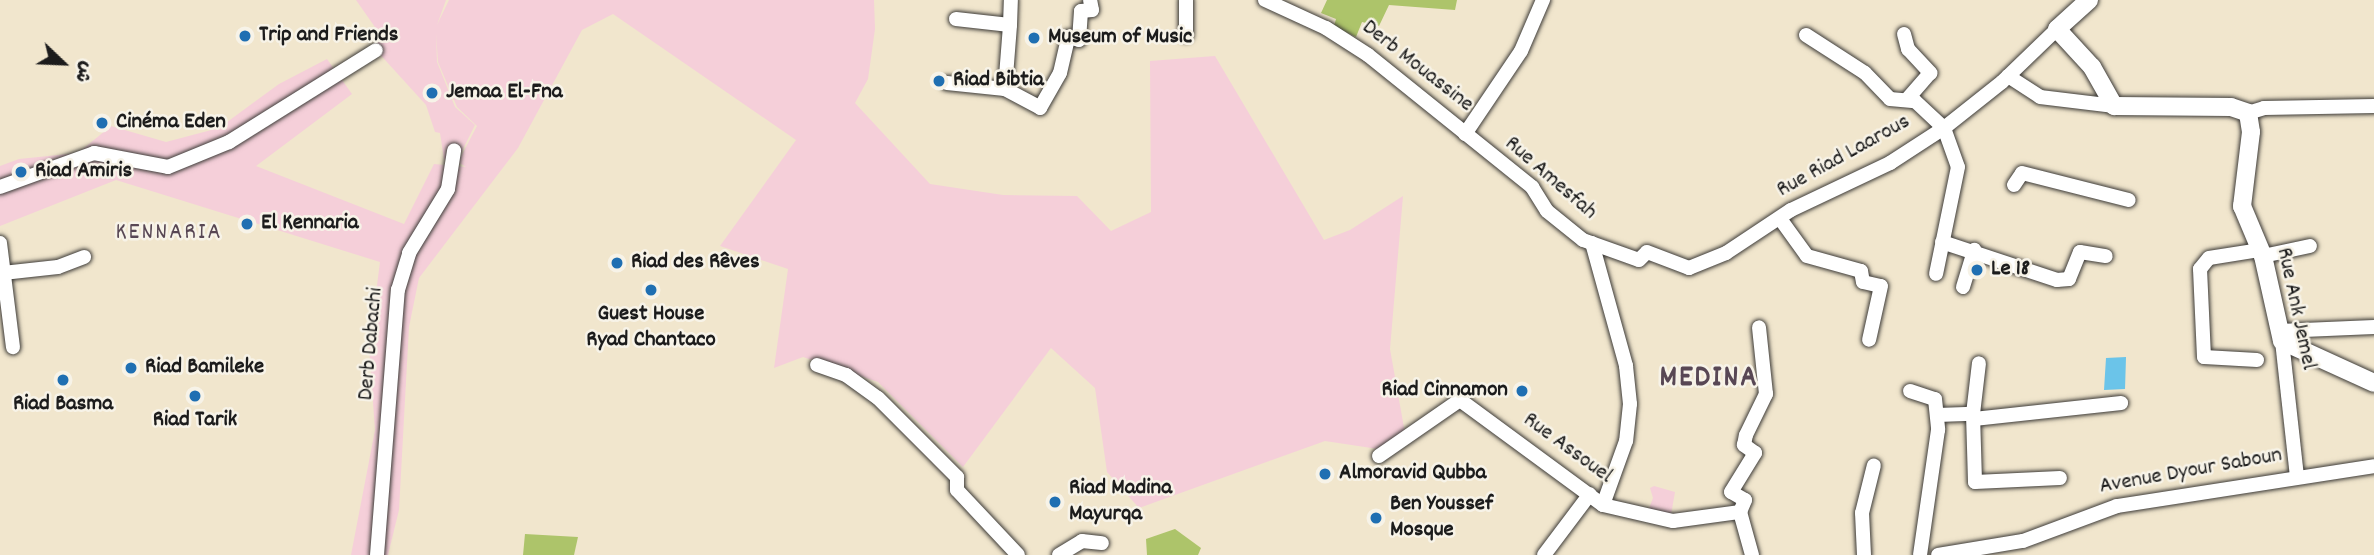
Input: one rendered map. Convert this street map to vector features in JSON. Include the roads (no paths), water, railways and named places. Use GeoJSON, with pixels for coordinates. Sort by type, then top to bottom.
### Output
{"type":"FeatureCollection","features":[{"type":"Feature","properties":{"kind":"street"},"geometry":{"type":"LineString","coordinates":[[1005,89],[1011,0]]}},
{"type":"Feature","properties":{"kind":"street"},"geometry":{"type":"LineString","coordinates":[[947,83],[1005,89],[1040,108],[1060,73],[1068,37],[1079,40],[1081,11],[1092,10],[1090,0]]}},
{"type":"Feature","properties":{"kind":"street"},"geometry":{"type":"LineString","coordinates":[[1186,0],[1186,35]]}},
{"type":"Feature","properties":{"kind":"street","name":"Derb Mouassine"},"geometry":{"type":"LineString","coordinates":[[1267,0],[1326,28],[1368,55],[1465,134]]}},
{"type":"Feature","properties":{"kind":"street"},"geometry":{"type":"LineString","coordinates":[[1465,134],[1521,51],[1543,0]]}},
{"type":"Feature","properties":{"kind":"street","name":"Rue Riad Laarous"},"geometry":{"type":"LineString","coordinates":[[1592,243],[1639,260],[1647,252],[1689,268],[1726,253],[1781,220],[1791,211],[1890,163],[1944,128],[2008,76],[2089,0]]}},
{"type":"Feature","properties":{"kind":"street"},"geometry":{"type":"LineString","coordinates":[[956,19],[1010,25]]}},
{"type":"Feature","properties":{"kind":"street"},"geometry":{"type":"LineString","coordinates":[[2057,29],[2092,67],[2114,106]]}},
{"type":"Feature","properties":{"kind":"street"},"geometry":{"type":"LineString","coordinates":[[1904,34],[1908,49],[1930,73],[1908,99]]}},
{"type":"Feature","properties":{"kind":"street"},"geometry":{"type":"LineString","coordinates":[[1806,35],[1865,73],[1890,99],[1908,99],[1944,128],[1958,167],[1936,274]]}},
{"type":"Feature","properties":{"kind":"street"},"geometry":{"type":"LineString","coordinates":[[0,187],[94,153],[168,167],[229,142],[376,50]]}},
{"type":"Feature","properties":{"kind":"street"},"geometry":{"type":"LineString","coordinates":[[2008,76],[2040,97],[2114,106],[2231,107],[2248,113],[2264,108],[2374,106]]}},
{"type":"Feature","properties":{"kind":"street","name":"Rue Ank Jemel"},"geometry":{"type":"LineString","coordinates":[[2248,113],[2251,132],[2242,206],[2262,253],[2281,336],[2297,477]]}},
{"type":"Feature","properties":{"kind":"street","name":"Rue Amesfah"},"geometry":{"type":"LineString","coordinates":[[1465,134],[1532,187],[1552,216],[1592,243],[1626,366],[1630,404],[1626,441],[1603,505]]}},
{"type":"Feature","properties":{"kind":"street","name":"Derb Dabachi"},"geometry":{"type":"LineString","coordinates":[[377,555],[395,310],[409,253],[447,189],[454,150]]}},
{"type":"Feature","properties":{"kind":"street"},"geometry":{"type":"LineString","coordinates":[[2014,185],[2022,173],[2129,200]]}},
{"type":"Feature","properties":{"kind":"street"},"geometry":{"type":"LineString","coordinates":[[1781,220],[1807,256],[1861,271],[1863,282],[1881,286],[1869,340]]}},
{"type":"Feature","properties":{"kind":"street"},"geometry":{"type":"LineString","coordinates":[[1942,242],[2062,280],[2070,279],[2080,252],[2106,256]]}},
{"type":"Feature","properties":{"kind":"street"},"geometry":{"type":"LineString","coordinates":[[0,243],[2,279],[13,347]]}},
{"type":"Feature","properties":{"kind":"street"},"geometry":{"type":"LineString","coordinates":[[2257,360],[2204,357],[2200,269],[2209,258],[2310,246]]}},
{"type":"Feature","properties":{"kind":"street"},"geometry":{"type":"LineString","coordinates":[[1963,287],[1974,250]]}},
{"type":"Feature","properties":{"kind":"street"},"geometry":{"type":"LineString","coordinates":[[2,279],[56,268],[84,257]]}},
{"type":"Feature","properties":{"kind":"street"},"geometry":{"type":"LineString","coordinates":[[1752,555],[1740,512],[1745,500],[1731,492],[1755,453],[1744,445],[1766,394],[1759,327]]}},
{"type":"Feature","properties":{"kind":"street"},"geometry":{"type":"LineString","coordinates":[[2281,336],[2374,327]]}},
{"type":"Feature","properties":{"kind":"street"},"geometry":{"type":"LineString","coordinates":[[2281,336],[2374,383]]}},
{"type":"Feature","properties":{"kind":"street"},"geometry":{"type":"LineString","coordinates":[[1979,363],[1974,416],[1975,482],[2060,478]]}},
{"type":"Feature","properties":{"kind":"street"},"geometry":{"type":"LineString","coordinates":[[817,365],[846,375],[878,398],[957,477],[957,490],[1018,555]]}},
{"type":"Feature","properties":{"kind":"street"},"geometry":{"type":"LineString","coordinates":[[1910,391],[1935,399],[1937,415],[1920,555]]}},
{"type":"Feature","properties":{"kind":"street","name":"Rue Assouel"},"geometry":{"type":"LineString","coordinates":[[1379,456],[1456,400],[1603,505],[1673,521],[1740,512]]}},
{"type":"Feature","properties":{"kind":"street"},"geometry":{"type":"LineString","coordinates":[[1937,415],[1974,416],[2121,403]]}},
{"type":"Feature","properties":{"kind":"street"},"geometry":{"type":"LineString","coordinates":[[1864,555],[1862,513],[1874,465]]}},
{"type":"Feature","properties":{"kind":"street","name":"Avenue Dyour Saboun"},"geometry":{"type":"LineString","coordinates":[[1938,555],[2023,541],[2117,506],[2374,466]]}},
{"type":"Feature","properties":{"kind":"street"},"geometry":{"type":"LineString","coordinates":[[1544,555],[1590,494]]}},
{"type":"Feature","properties":{"kind":"street"},"geometry":{"type":"LineString","coordinates":[[1059,555],[1082,541],[1102,543]]}},
{"type":"Feature","properties":{"kind":"water"},"geometry":{"type":"Polygon","coordinates":[[[2126,357],[2125,389],[2104,390],[2106,358],[2126,357]]]}},
{"type":"Feature","properties":{"kind":"place","name":"Trip and Friends"},"geometry":{"type":"Point","coordinates":[245,36]}},
{"type":"Feature","properties":{"kind":"place","name":"Museum of Music"},"geometry":{"type":"Point","coordinates":[1034,38]}},
{"type":"Feature","properties":{"kind":"place","name":"Riad Bibtia"},"geometry":{"type":"Point","coordinates":[939,81]}},
{"type":"Feature","properties":{"kind":"place","name":"Jemaa El-Fna"},"geometry":{"type":"Point","coordinates":[432,93]}},
{"type":"Feature","properties":{"kind":"place","name":"Cinéma Eden"},"geometry":{"type":"Point","coordinates":[102,123]}},
{"type":"Feature","properties":{"kind":"place","name":"Riad Amiris"},"geometry":{"type":"Point","coordinates":[21,172]}},
{"type":"Feature","properties":{"kind":"place","name":"El Kennaria"},"geometry":{"type":"Point","coordinates":[247,224]}},
{"type":"Feature","properties":{"kind":"place","name":"Riad des Rêves"},"geometry":{"type":"Point","coordinates":[617,263]}},
{"type":"Feature","properties":{"kind":"place","name":"Le 18"},"geometry":{"type":"Point","coordinates":[1977,270]}},
{"type":"Feature","properties":{"kind":"place","name":"Guest House Ryad Chantaco"},"geometry":{"type":"Point","coordinates":[651,290]}},
{"type":"Feature","properties":{"kind":"place","name":"Riad Bamileke"},"geometry":{"type":"Point","coordinates":[131,368]}},
{"type":"Feature","properties":{"kind":"place","name":"Riad Basma"},"geometry":{"type":"Point","coordinates":[63,380]}},
{"type":"Feature","properties":{"kind":"place","name":"Riad Cinnamon"},"geometry":{"type":"Point","coordinates":[1522,391]}},
{"type":"Feature","properties":{"kind":"place","name":"Riad Tarik"},"geometry":{"type":"Point","coordinates":[195,396]}},
{"type":"Feature","properties":{"kind":"place","name":"Almoravid Qubba"},"geometry":{"type":"Point","coordinates":[1325,474]}},
{"type":"Feature","properties":{"kind":"place","name":"Riad Madina Mayurqa"},"geometry":{"type":"Point","coordinates":[1055,502]}},
{"type":"Feature","properties":{"kind":"place","name":"Ben Youssef Mosque"},"geometry":{"type":"Point","coordinates":[1376,518]}},
{"type":"Feature","properties":{"kind":"district","name":"KENNARIA"},"geometry":{"type":"Point","coordinates":[169,234]}},
{"type":"Feature","properties":{"kind":"district","name":"MEDINA"},"geometry":{"type":"Point","coordinates":[1709,380]}}]}
